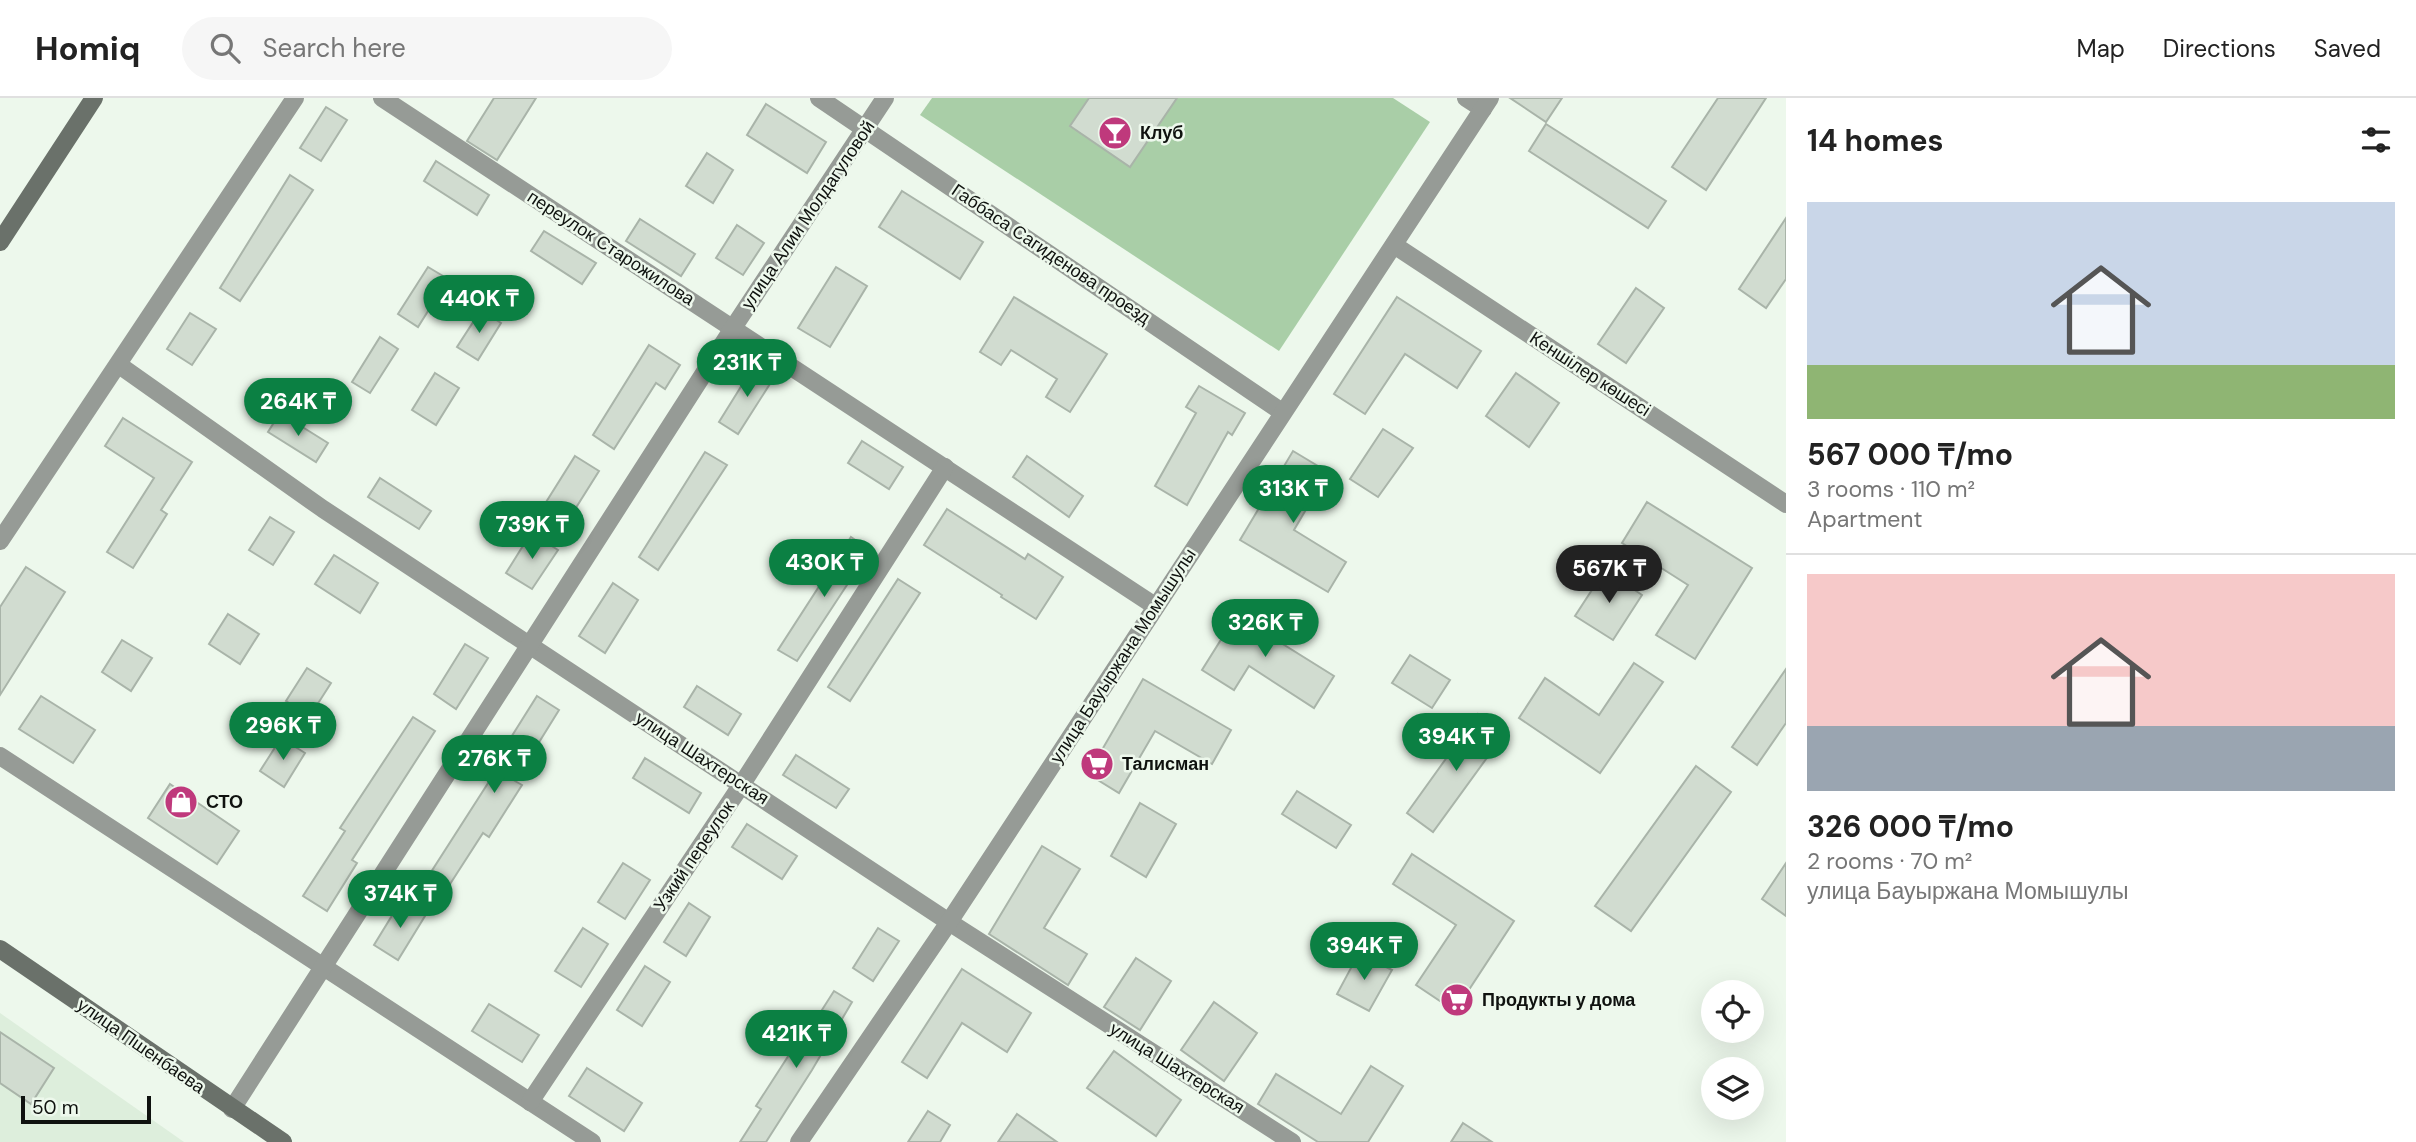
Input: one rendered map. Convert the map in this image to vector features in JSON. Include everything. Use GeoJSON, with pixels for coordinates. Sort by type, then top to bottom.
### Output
{"type":"FeatureCollection","features":[{"type":"Feature","properties":{"kind":"street"},"geometry":{"type":"LineString","coordinates":[[0,242],[94,98]]}},
{"type":"Feature","properties":{"kind":"street"},"geometry":{"type":"LineString","coordinates":[[0,541],[295,98]]}},
{"type":"Feature","properties":{"kind":"street","name":"переулок Старожилова"},"geometry":{"type":"LineString","coordinates":[[382,98],[1155,606]]}},
{"type":"Feature","properties":{"kind":"street","name":"Габбаса Сагиденова проезд"},"geometry":{"type":"LineString","coordinates":[[818,98],[1282,412]]}},
{"type":"Feature","properties":{"kind":"street","name":"улица Алии Молдагуловой"},"geometry":{"type":"LineString","coordinates":[[232,1109],[733,328],[885,98]]}},
{"type":"Feature","properties":{"kind":"street"},"geometry":{"type":"LineString","coordinates":[[1466,98],[1486,104]]}},
{"type":"Feature","properties":{"kind":"street","name":"улица Бауыржана Момышулы"},"geometry":{"type":"LineString","coordinates":[[799,1142],[949,922],[1486,104]]}},
{"type":"Feature","properties":{"kind":"street","name":"Кеншілер көшесі"},"geometry":{"type":"LineString","coordinates":[[1394,245],[1786,504]]}},
{"type":"Feature","properties":{"kind":"street","name":"улица Шахтерская"},"geometry":{"type":"LineString","coordinates":[[119,365],[323,509],[949,922],[1292,1142]]}},
{"type":"Feature","properties":{"kind":"street","name":"Узкий переулок"},"geometry":{"type":"LineString","coordinates":[[530,1102],[741,784],[945,467]]}},
{"type":"Feature","properties":{"kind":"street"},"geometry":{"type":"LineString","coordinates":[[0,755],[592,1142]]}},
{"type":"Feature","properties":{"kind":"street","name":"улица Пшенбаева"},"geometry":{"type":"LineString","coordinates":[[0,949],[283,1142]]}},
{"type":"Feature","properties":{"kind":"shaded area"},"geometry":{"type":"Polygon","coordinates":[[[0,1013],[184,1142],[0,1142],[0,1013]]]}},
{"type":"Feature","properties":{"kind":"green space"},"geometry":{"type":"Polygon","coordinates":[[[932,98],[1393,98],[1430,122],[1279,351],[920,115],[932,98]]]}},
{"type":"Feature","properties":{"kind":"building"},"geometry":{"type":"Polygon","coordinates":[[[494,98],[536,98],[497,160],[467,141],[494,98]]]}},
{"type":"Feature","properties":{"kind":"building"},"geometry":{"type":"Polygon","coordinates":[[[1089,98],[1177,98],[1130,167],[1070,126],[1089,98]]]}},
{"type":"Feature","properties":{"kind":"building"},"geometry":{"type":"Polygon","coordinates":[[[1510,98],[1562,98],[1546,122],[1510,98]]]}},
{"type":"Feature","properties":{"kind":"building"},"geometry":{"type":"Polygon","coordinates":[[[1718,98],[1766,98],[1706,190],[1672,167],[1718,98]]]}},
{"type":"Feature","properties":{"kind":"building"},"geometry":{"type":"Polygon","coordinates":[[[766,104],[826,142],[807,173],[747,135],[766,104]]]}},
{"type":"Feature","properties":{"kind":"building"},"geometry":{"type":"Polygon","coordinates":[[[326,107],[347,120],[321,161],[300,148],[326,107]]]}},
{"type":"Feature","properties":{"kind":"building"},"geometry":{"type":"Polygon","coordinates":[[[1546,124],[1666,201],[1648,228],[1529,151],[1546,124]]]}},
{"type":"Feature","properties":{"kind":"building"},"geometry":{"type":"Polygon","coordinates":[[[707,153],[733,170],[713,203],[686,186],[707,153]]]}},
{"type":"Feature","properties":{"kind":"building"},"geometry":{"type":"Polygon","coordinates":[[[436,161],[489,195],[477,215],[424,181],[436,161]]]}},
{"type":"Feature","properties":{"kind":"building"},"geometry":{"type":"Polygon","coordinates":[[[290,175],[313,190],[240,301],[220,288],[290,175]]]}},
{"type":"Feature","properties":{"kind":"building"},"geometry":{"type":"Polygon","coordinates":[[[902,191],[983,242],[960,279],[879,227],[902,191]]]}},
{"type":"Feature","properties":{"kind":"building"},"geometry":{"type":"Polygon","coordinates":[[[1786,218],[1786,279],[1766,308],[1739,289],[1786,218]]]}},
{"type":"Feature","properties":{"kind":"building"},"geometry":{"type":"Polygon","coordinates":[[[640,219],[695,254],[681,276],[626,241],[640,219]]]}},
{"type":"Feature","properties":{"kind":"building"},"geometry":{"type":"Polygon","coordinates":[[[737,225],[764,243],[743,275],[716,258],[737,225]]]}},
{"type":"Feature","properties":{"kind":"building"},"geometry":{"type":"Polygon","coordinates":[[[544,231],[596,263],[582,284],[531,251],[544,231]]]}},
{"type":"Feature","properties":{"kind":"building"},"geometry":{"type":"Polygon","coordinates":[[[428,267],[448,279],[418,327],[398,314],[428,267]]]}},
{"type":"Feature","properties":{"kind":"building"},"geometry":{"type":"Polygon","coordinates":[[[836,267],[867,286],[830,347],[798,328],[836,267]]]}},
{"type":"Feature","properties":{"kind":"building"},"geometry":{"type":"Polygon","coordinates":[[[1636,288],[1664,308],[1626,363],[1598,344],[1636,288]]]}},
{"type":"Feature","properties":{"kind":"building"},"geometry":{"type":"Polygon","coordinates":[[[1014,297],[1107,354],[1070,412],[1046,397],[1057,379],[1011,350],[1001,365],[980,352],[1014,297]]]}},
{"type":"Feature","properties":{"kind":"building"},"geometry":{"type":"Polygon","coordinates":[[[1397,297],[1481,351],[1457,388],[1405,354],[1365,414],[1334,394],[1397,297]]]}},
{"type":"Feature","properties":{"kind":"building"},"geometry":{"type":"Polygon","coordinates":[[[481,310],[501,323],[478,360],[457,347],[481,310]]]}},
{"type":"Feature","properties":{"kind":"building"},"geometry":{"type":"Polygon","coordinates":[[[190,313],[216,329],[192,365],[167,349],[190,313]]]}},
{"type":"Feature","properties":{"kind":"building"},"geometry":{"type":"Polygon","coordinates":[[[380,337],[398,349],[370,393],[352,382],[380,337]]]}},
{"type":"Feature","properties":{"kind":"building"},"geometry":{"type":"Polygon","coordinates":[[[649,345],[680,365],[665,389],[656,383],[614,449],[593,435],[649,345]]]}},
{"type":"Feature","properties":{"kind":"building"},"geometry":{"type":"Polygon","coordinates":[[[755,364],[775,376],[738,434],[719,422],[755,364]]]}},
{"type":"Feature","properties":{"kind":"building"},"geometry":{"type":"Polygon","coordinates":[[[435,373],[459,388],[436,425],[412,410],[435,373]]]}},
{"type":"Feature","properties":{"kind":"building"},"geometry":{"type":"Polygon","coordinates":[[[1516,373],[1559,403],[1529,447],[1486,416],[1516,373]]]}},
{"type":"Feature","properties":{"kind":"building"},"geometry":{"type":"Polygon","coordinates":[[[1199,386],[1245,413],[1232,435],[1228,432],[1187,505],[1155,486],[1196,413],[1186,407],[1199,386]]]}},
{"type":"Feature","properties":{"kind":"building"},"geometry":{"type":"Polygon","coordinates":[[[280,413],[328,443],[316,462],[268,432],[280,413]]]}},
{"type":"Feature","properties":{"kind":"building"},"geometry":{"type":"Polygon","coordinates":[[[123,418],[192,462],[161,510],[167,514],[133,568],[107,552],[154,478],[105,446],[123,418]]]}},
{"type":"Feature","properties":{"kind":"building"},"geometry":{"type":"Polygon","coordinates":[[[1383,429],[1413,448],[1378,497],[1350,479],[1383,429]]]}},
{"type":"Feature","properties":{"kind":"building"},"geometry":{"type":"Polygon","coordinates":[[[862,441],[903,467],[889,489],[848,463],[862,441]]]}},
{"type":"Feature","properties":{"kind":"building"},"geometry":{"type":"Polygon","coordinates":[[[1293,451],[1328,472],[1294,530],[1346,562],[1328,592],[1240,540],[1293,451]]]}},
{"type":"Feature","properties":{"kind":"building"},"geometry":{"type":"Polygon","coordinates":[[[705,452],[727,465],[658,570],[639,557],[705,452]]]}},
{"type":"Feature","properties":{"kind":"building"},"geometry":{"type":"Polygon","coordinates":[[[575,456],[599,471],[567,522],[543,507],[575,456]]]}},
{"type":"Feature","properties":{"kind":"building"},"geometry":{"type":"Polygon","coordinates":[[[1027,456],[1083,496],[1069,517],[1013,477],[1027,456]]]}},
{"type":"Feature","properties":{"kind":"building"},"geometry":{"type":"Polygon","coordinates":[[[380,478],[431,511],[419,529],[368,497],[380,478]]]}},
{"type":"Feature","properties":{"kind":"building"},"geometry":{"type":"Polygon","coordinates":[[[1647,502],[1752,568],[1695,659],[1656,635],[1688,585],[1622,543],[1647,502]]]}},
{"type":"Feature","properties":{"kind":"building"},"geometry":{"type":"Polygon","coordinates":[[[947,509],[1025,559],[1028,554],[1063,577],[1036,619],[924,545],[947,509]]]}},
{"type":"Feature","properties":{"kind":"building"},"geometry":{"type":"Polygon","coordinates":[[[270,517],[294,532],[273,565],[249,550],[270,517]]]}},
{"type":"Feature","properties":{"kind":"building"},"geometry":{"type":"Polygon","coordinates":[[[531,533],[558,550],[532,589],[506,573],[531,533]]]}},
{"type":"Feature","properties":{"kind":"building"},"geometry":{"type":"Polygon","coordinates":[[[851,537],[870,550],[797,661],[778,650],[851,537]]]}},
{"type":"Feature","properties":{"kind":"building"},"geometry":{"type":"Polygon","coordinates":[[[334,555],[378,583],[360,613],[315,584],[334,555]]]}},
{"type":"Feature","properties":{"kind":"building"},"geometry":{"type":"Polygon","coordinates":[[[26,567],[65,592],[0,695],[0,607],[26,567]]]}},
{"type":"Feature","properties":{"kind":"building"},"geometry":{"type":"Polygon","coordinates":[[[1605,570],[1642,595],[1613,640],[1575,616],[1605,570]]]}},
{"type":"Feature","properties":{"kind":"building"},"geometry":{"type":"Polygon","coordinates":[[[898,579],[920,593],[850,701],[828,687],[898,579]]]}},
{"type":"Feature","properties":{"kind":"building"},"geometry":{"type":"Polygon","coordinates":[[[613,583],[638,600],[605,653],[579,636],[613,583]]]}},
{"type":"Feature","properties":{"kind":"building"},"geometry":{"type":"Polygon","coordinates":[[[1244,603],[1277,624],[1270,636],[1334,676],[1314,708],[1249,666],[1234,690],[1202,670],[1244,603]]]}},
{"type":"Feature","properties":{"kind":"building"},"geometry":{"type":"Polygon","coordinates":[[[228,614],[259,634],[240,664],[209,644],[228,614]]]}},
{"type":"Feature","properties":{"kind":"building"},"geometry":{"type":"Polygon","coordinates":[[[122,640],[152,658],[131,691],[102,672],[122,640]]]}},
{"type":"Feature","properties":{"kind":"building"},"geometry":{"type":"Polygon","coordinates":[[[465,644],[488,658],[456,709],[434,694],[465,644]]]}},
{"type":"Feature","properties":{"kind":"building"},"geometry":{"type":"Polygon","coordinates":[[[1410,655],[1450,680],[1432,708],[1392,683],[1410,655]]]}},
{"type":"Feature","properties":{"kind":"building"},"geometry":{"type":"Polygon","coordinates":[[[1634,663],[1663,682],[1600,773],[1519,718],[1545,678],[1599,715],[1634,663]]]}},
{"type":"Feature","properties":{"kind":"building"},"geometry":{"type":"Polygon","coordinates":[[[307,668],[331,683],[310,716],[286,701],[307,668]]]}},
{"type":"Feature","properties":{"kind":"building"},"geometry":{"type":"Polygon","coordinates":[[[1786,669],[1786,723],[1757,765],[1732,747],[1786,669]]]}},
{"type":"Feature","properties":{"kind":"building"},"geometry":{"type":"Polygon","coordinates":[[[1143,679],[1231,730],[1212,764],[1155,731],[1119,793],[1088,774],[1143,679]]]}},
{"type":"Feature","properties":{"kind":"building"},"geometry":{"type":"Polygon","coordinates":[[[697,686],[741,714],[728,735],[684,707],[697,686]]]}},
{"type":"Feature","properties":{"kind":"building"},"geometry":{"type":"Polygon","coordinates":[[[41,696],[95,730],[73,763],[19,729],[41,696]]]}},
{"type":"Feature","properties":{"kind":"building"},"geometry":{"type":"Polygon","coordinates":[[[537,696],[559,710],[515,781],[522,785],[489,837],[483,833],[443,895],[424,883],[508,752],[503,750],[537,696]]]}},
{"type":"Feature","properties":{"kind":"building"},"geometry":{"type":"Polygon","coordinates":[[[1478,714],[1505,733],[1433,832],[1407,813],[1478,714]]]}},
{"type":"Feature","properties":{"kind":"building"},"geometry":{"type":"Polygon","coordinates":[[[413,717],[435,731],[352,860],[357,863],[327,911],[303,896],[345,831],[340,828],[413,717]]]}},
{"type":"Feature","properties":{"kind":"building"},"geometry":{"type":"Polygon","coordinates":[[[281,738],[305,753],[284,787],[260,771],[281,738]]]}},
{"type":"Feature","properties":{"kind":"building"},"geometry":{"type":"Polygon","coordinates":[[[796,755],[849,789],[836,808],[783,775],[796,755]]]}},
{"type":"Feature","properties":{"kind":"building"},"geometry":{"type":"Polygon","coordinates":[[[645,758],[701,793],[689,813],[633,778],[645,758]]]}},
{"type":"Feature","properties":{"kind":"building"},"geometry":{"type":"Polygon","coordinates":[[[1696,766],[1731,792],[1631,931],[1595,906],[1696,766]]]}},
{"type":"Feature","properties":{"kind":"building"},"geometry":{"type":"Polygon","coordinates":[[[170,784],[239,831],[217,864],[148,818],[170,784]]]}},
{"type":"Feature","properties":{"kind":"building"},"geometry":{"type":"Polygon","coordinates":[[[1297,791],[1351,825],[1336,848],[1282,814],[1297,791]]]}},
{"type":"Feature","properties":{"kind":"building"},"geometry":{"type":"Polygon","coordinates":[[[1140,803],[1176,824],[1146,877],[1111,856],[1140,803]]]}},
{"type":"Feature","properties":{"kind":"building"},"geometry":{"type":"Polygon","coordinates":[[[747,824],[797,856],[782,879],[732,847],[747,824]]]}},
{"type":"Feature","properties":{"kind":"building"},"geometry":{"type":"Polygon","coordinates":[[[1042,846],[1080,869],[1044,928],[1087,954],[1068,985],[989,934],[1042,846]]]}},
{"type":"Feature","properties":{"kind":"building"},"geometry":{"type":"Polygon","coordinates":[[[1412,854],[1514,921],[1455,1011],[1416,985],[1456,925],[1393,884],[1412,854]]]}},
{"type":"Feature","properties":{"kind":"building"},"geometry":{"type":"Polygon","coordinates":[[[623,863],[650,880],[625,919],[598,902],[623,863]]]}},
{"type":"Feature","properties":{"kind":"building"},"geometry":{"type":"Polygon","coordinates":[[[1786,863],[1786,916],[1762,899],[1786,863]]]}},
{"type":"Feature","properties":{"kind":"building"},"geometry":{"type":"Polygon","coordinates":[[[401,901],[425,916],[398,960],[374,945],[401,901]]]}},
{"type":"Feature","properties":{"kind":"building"},"geometry":{"type":"Polygon","coordinates":[[[689,903],[710,917],[686,956],[664,942],[689,903]]]}},
{"type":"Feature","properties":{"kind":"building"},"geometry":{"type":"Polygon","coordinates":[[[583,928],[608,944],[581,987],[555,971],[583,928]]]}},
{"type":"Feature","properties":{"kind":"building"},"geometry":{"type":"Polygon","coordinates":[[[878,928],[899,941],[873,981],[853,968],[878,928]]]}},
{"type":"Feature","properties":{"kind":"building"},"geometry":{"type":"Polygon","coordinates":[[[1359,953],[1392,970],[1369,1011],[1337,994],[1359,953]]]}},
{"type":"Feature","properties":{"kind":"building"},"geometry":{"type":"Polygon","coordinates":[[[1136,958],[1171,981],[1140,1030],[1104,1007],[1136,958]]]}},
{"type":"Feature","properties":{"kind":"building"},"geometry":{"type":"Polygon","coordinates":[[[645,966],[670,982],[642,1026],[617,1010],[645,966]]]}},
{"type":"Feature","properties":{"kind":"building"},"geometry":{"type":"Polygon","coordinates":[[[962,969],[1031,1013],[1007,1052],[962,1023],[927,1078],[902,1062],[962,969]]]}},
{"type":"Feature","properties":{"kind":"building"},"geometry":{"type":"Polygon","coordinates":[[[834,991],[852,1002],[812,1070],[766,1142],[740,1142],[761,1109],[756,1106],[789,1055],[792,1057],[834,991]]]}},
{"type":"Feature","properties":{"kind":"building"},"geometry":{"type":"Polygon","coordinates":[[[1214,1002],[1257,1033],[1224,1081],[1181,1050],[1214,1002]]]}},
{"type":"Feature","properties":{"kind":"building"},"geometry":{"type":"Polygon","coordinates":[[[489,1004],[539,1035],[522,1062],[472,1031],[489,1004]]]}},
{"type":"Feature","properties":{"kind":"building"},"geometry":{"type":"Polygon","coordinates":[[[0,1032],[54,1068],[31,1104],[0,1083],[0,1032]]]}},
{"type":"Feature","properties":{"kind":"building"},"geometry":{"type":"Polygon","coordinates":[[[1114,1051],[1181,1100],[1156,1136],[1087,1088],[1114,1051]]]}},
{"type":"Feature","properties":{"kind":"building"},"geometry":{"type":"Polygon","coordinates":[[[1371,1066],[1403,1086],[1368,1142],[1318,1142],[1258,1104],[1276,1074],[1341,1114],[1371,1066]]]}},
{"type":"Feature","properties":{"kind":"building"},"geometry":{"type":"Polygon","coordinates":[[[587,1068],[642,1103],[624,1131],[569,1096],[587,1068]]]}},
{"type":"Feature","properties":{"kind":"building"},"geometry":{"type":"Polygon","coordinates":[[[928,1111],[950,1125],[940,1142],[908,1142],[928,1111]]]}},
{"type":"Feature","properties":{"kind":"building"},"geometry":{"type":"Polygon","coordinates":[[[1017,1114],[1057,1142],[998,1142],[1017,1114]]]}},
{"type":"Feature","properties":{"kind":"building"},"geometry":{"type":"Polygon","coordinates":[[[1463,1123],[1492,1142],[1451,1142],[1463,1123]]]}},
{"type":"Feature","properties":{"kind":"place","name":"Клуб"},"geometry":{"type":"Point","coordinates":[1115,133]}},
{"type":"Feature","properties":{"kind":"place","name":"Талисман"},"geometry":{"type":"Point","coordinates":[1097,764]}},
{"type":"Feature","properties":{"kind":"place","name":"СТО"},"geometry":{"type":"Point","coordinates":[181,802]}},
{"type":"Feature","properties":{"kind":"place","name":"Продукты у дома"},"geometry":{"type":"Point","coordinates":[1457,1000]}}]}
